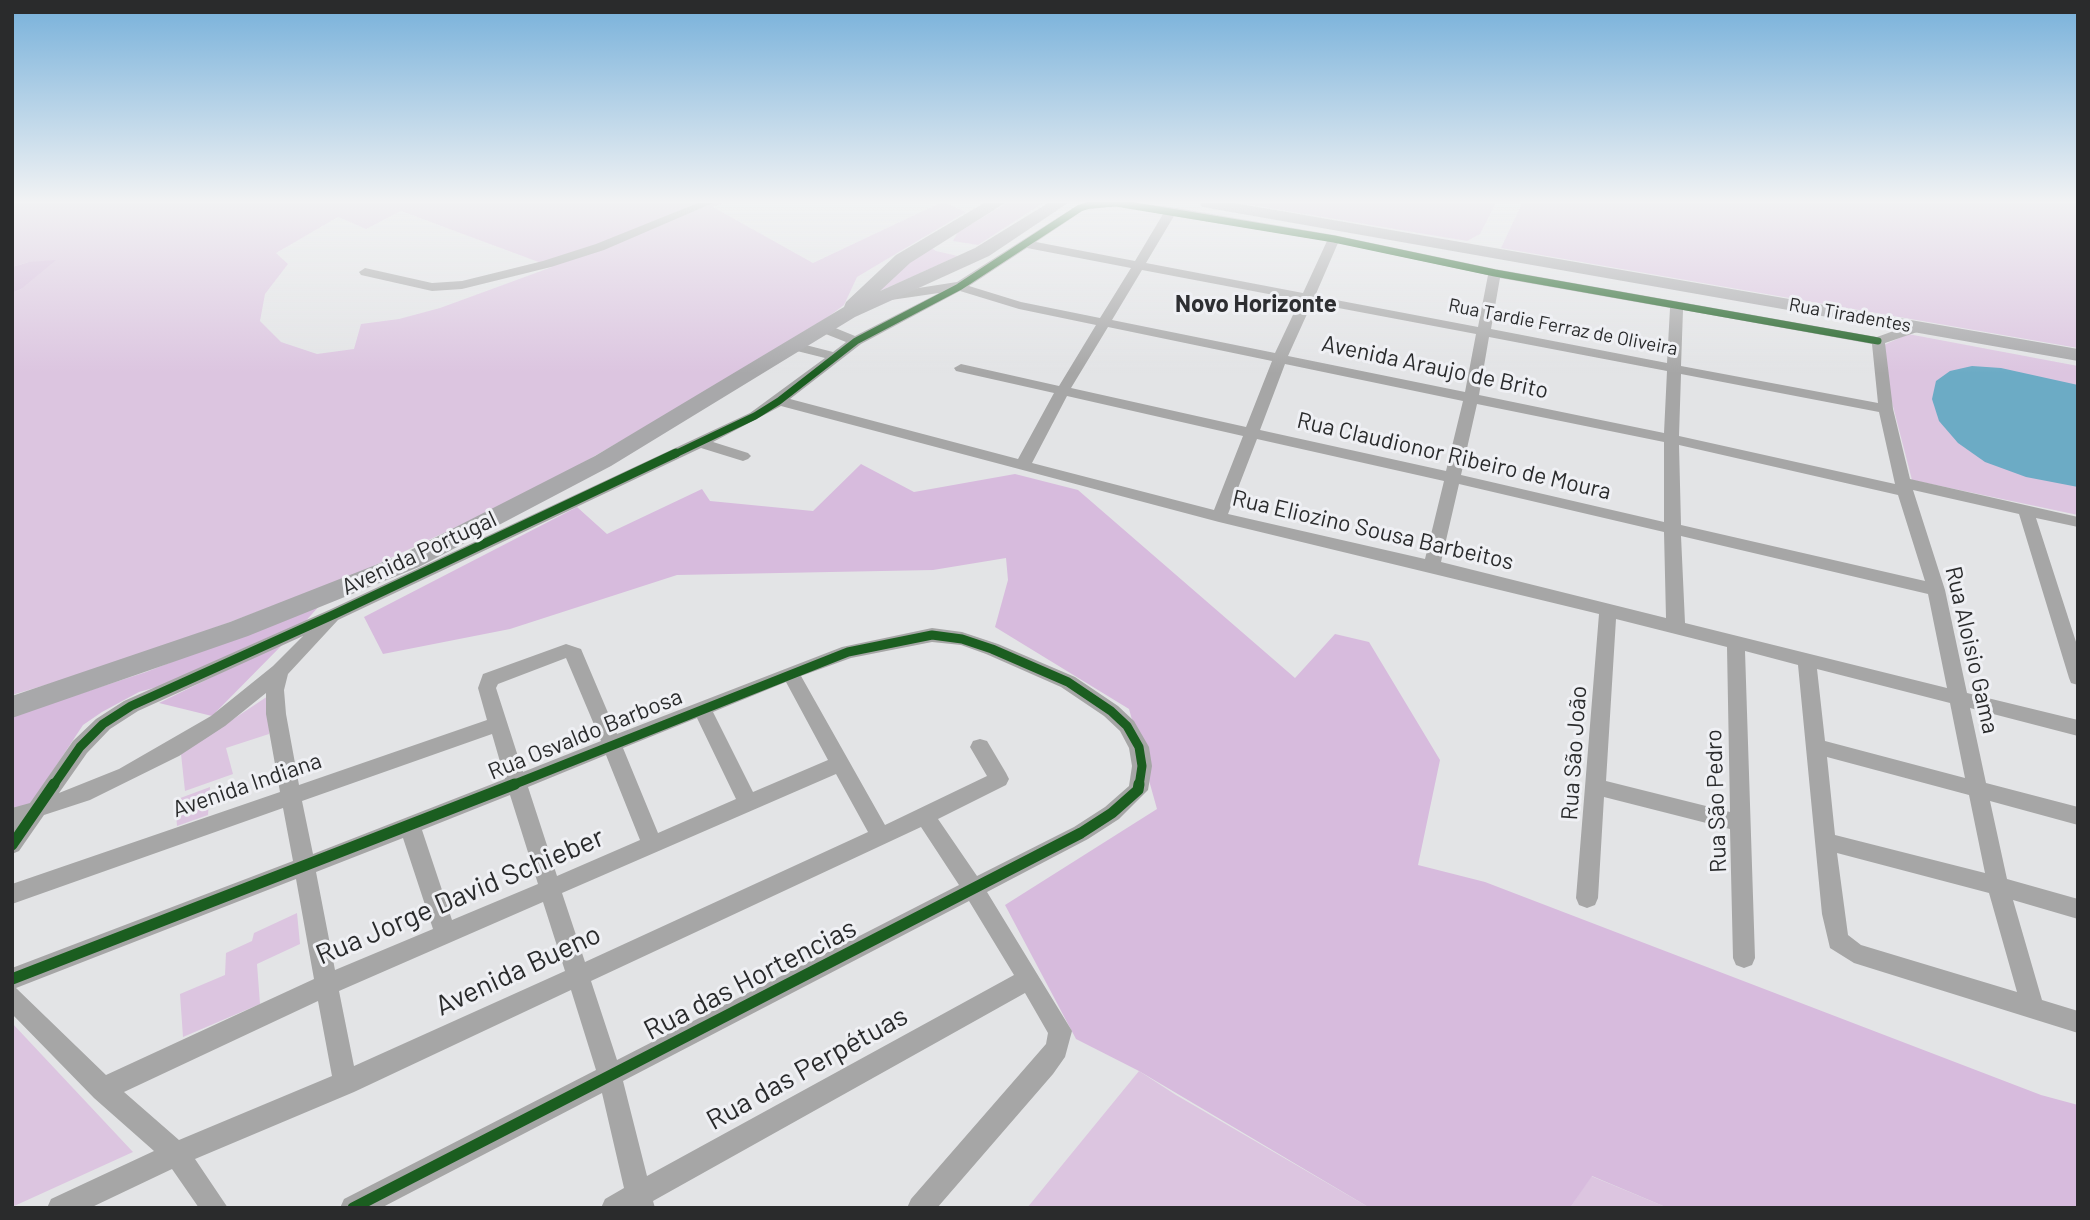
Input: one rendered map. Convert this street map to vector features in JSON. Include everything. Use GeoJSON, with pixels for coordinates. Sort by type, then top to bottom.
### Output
{"type":"FeatureCollection","features":[{"type":"Feature","properties":{"kind":"main road"},"geometry":{"type":"LineString","coordinates":[[848,313],[879,279],[902,260]]}},
{"type":"Feature","properties":{"kind":"main road"},"geometry":{"type":"LineString","coordinates":[[12,707],[239,629],[410,561],[603,461],[848,313],[891,296],[966,260]]}},
{"type":"Feature","properties":{"kind":"main road","name":"Rua Tiradentes"},"geometry":{"type":"LineString","coordinates":[[1483,260],[1918,327],[2078,355]]}},
{"type":"Feature","properties":{"kind":"street"},"geometry":{"type":"LineString","coordinates":[[365,272],[432,287],[462,285],[560,260]]}},
{"type":"Feature","properties":{"kind":"street"},"geometry":{"type":"LineString","coordinates":[[958,287],[972,260]]}},
{"type":"Feature","properties":{"kind":"street","name":"Avenida Portugal"},"geometry":{"type":"LineString","coordinates":[[12,845],[80,747],[103,724],[131,706],[702,443],[779,401],[856,341],[958,287],[1001,260]]}},
{"type":"Feature","properties":{"kind":"street","name":"Rua Tardie Ferraz de Oliveira"},"geometry":{"type":"LineString","coordinates":[[1106,260],[1886,409]]}},
{"type":"Feature","properties":{"kind":"street"},"geometry":{"type":"LineString","coordinates":[[1022,466],[1140,260]]}},
{"type":"Feature","properties":{"kind":"street"},"geometry":{"type":"LineString","coordinates":[[1219,517],[1249,433],[1324,260]]}},
{"type":"Feature","properties":{"kind":"street","name":"Avenida Portugal"},"geometry":{"type":"LineString","coordinates":[[1473,260],[1495,273],[1878,341]]}},
{"type":"Feature","properties":{"kind":"street"},"geometry":{"type":"LineString","coordinates":[[1432,566],[1471,398],[1495,273]]}},
{"type":"Feature","properties":{"kind":"street","name":"Avenida Araujo de Brito"},"geometry":{"type":"LineString","coordinates":[[891,296],[958,287],[1019,305],[2078,522]]}},
{"type":"Feature","properties":{"kind":"street"},"geometry":{"type":"LineString","coordinates":[[1677,306],[1671,439],[1677,628]]}},
{"type":"Feature","properties":{"kind":"street"},"geometry":{"type":"LineString","coordinates":[[1878,341],[1918,327]]}},
{"type":"Feature","properties":{"kind":"street"},"geometry":{"type":"LineString","coordinates":[[823,328],[856,341]]}},
{"type":"Feature","properties":{"kind":"street","name":"Rua Aloisio Gama"},"geometry":{"type":"LineString","coordinates":[[1878,341],[1886,409],[1905,487],[1936,590],[1998,886],[2033,1009]]}},
{"type":"Feature","properties":{"kind":"street"},"geometry":{"type":"LineString","coordinates":[[794,346],[836,357]]}},
{"type":"Feature","properties":{"kind":"street","name":"Rua Claudionor Ribeiro de Moura"},"geometry":{"type":"LineString","coordinates":[[961,368],[1936,590]]}},
{"type":"Feature","properties":{"kind":"street","name":"Rua Eliozino Sousa Barbeitos"},"geometry":{"type":"LineString","coordinates":[[779,401],[1219,517],[1432,566],[2078,728]]}},
{"type":"Feature","properties":{"kind":"street"},"geometry":{"type":"LineString","coordinates":[[702,443],[743,456]]}},
{"type":"Feature","properties":{"kind":"street"},"geometry":{"type":"LineString","coordinates":[[2026,512],[2078,678]]}},
{"type":"Feature","properties":{"kind":"street","name":"Rua São João"},"geometry":{"type":"LineString","coordinates":[[1587,898],[1608,611]]}},
{"type":"Feature","properties":{"kind":"street"},"geometry":{"type":"LineString","coordinates":[[12,817],[105,785],[172,751],[218,721],[280,671],[334,614]]}},
{"type":"Feature","properties":{"kind":"street","name":"Rua Osvaldo Barbosa"},"geometry":{"type":"LineString","coordinates":[[12,979],[410,825],[790,673],[848,652],[894,642],[932,635],[962,639],[1026,662],[1057,677],[1111,711],[1127,726],[1139,747],[1142,766]]}},
{"type":"Feature","properties":{"kind":"street","name":"Rua São Pedro"},"geometry":{"type":"LineString","coordinates":[[1736,643],[1744,958]]}},
{"type":"Feature","properties":{"kind":"street"},"geometry":{"type":"LineString","coordinates":[[640,1201],[610,1077],[487,688],[491,679],[566,651],[575,654],[653,846]]}},
{"type":"Feature","properties":{"kind":"street"},"geometry":{"type":"LineString","coordinates":[[1807,662],[1838,941],[1845,948],[2078,1022]]}},
{"type":"Feature","properties":{"kind":"street"},"geometry":{"type":"LineString","coordinates":[[280,671],[275,690],[276,714],[292,795],[302,867],[345,1083]]}},
{"type":"Feature","properties":{"kind":"street"},"geometry":{"type":"LineString","coordinates":[[790,673],[881,836]]}},
{"type":"Feature","properties":{"kind":"street"},"geometry":{"type":"LineString","coordinates":[[702,708],[749,804]]}},
{"type":"Feature","properties":{"kind":"street","name":"Avenida Indiana"},"geometry":{"type":"LineString","coordinates":[[12,894],[498,724]]}},
{"type":"Feature","properties":{"kind":"street","name":"Avenida Bueno"},"geometry":{"type":"LineString","coordinates":[[60,1208],[176,1154],[345,1083],[925,816],[999,779],[980,747]]}},
{"type":"Feature","properties":{"kind":"street"},"geometry":{"type":"LineString","coordinates":[[1815,747],[2078,816]]}},
{"type":"Feature","properties":{"kind":"street","name":"Rua Jorge David Schieber"},"geometry":{"type":"LineString","coordinates":[[103,1089],[327,985],[550,891],[841,763]]}},
{"type":"Feature","properties":{"kind":"street","name":"Rua das Hortencias"},"geometry":{"type":"LineString","coordinates":[[353,1208],[973,889],[1031,862],[1112,813],[1138,790],[1142,766]]}},
{"type":"Feature","properties":{"kind":"street"},"geometry":{"type":"LineString","coordinates":[[1596,787],[1741,822]]}},
{"type":"Feature","properties":{"kind":"street"},"geometry":{"type":"LineString","coordinates":[[920,1208],[1044,1066],[1057,1049],[1060,1031],[925,816]]}},
{"type":"Feature","properties":{"kind":"street"},"geometry":{"type":"LineString","coordinates":[[410,825],[446,934]]}},
{"type":"Feature","properties":{"kind":"street"},"geometry":{"type":"LineString","coordinates":[[1825,841],[2078,909]]}},
{"type":"Feature","properties":{"kind":"street","name":"Rua das Perpétuas"},"geometry":{"type":"LineString","coordinates":[[614,1208],[640,1201],[1029,979]]}},
{"type":"Feature","properties":{"kind":"street"},"geometry":{"type":"LineString","coordinates":[[12,998],[103,1089],[176,1154],[215,1208]]}},
{"type":"Feature","properties":{"kind":"shaded area"},"geometry":{"type":"Polygon","coordinates":[[[12,260],[284,260],[288,264],[265,294],[260,321],[281,342],[317,354],[354,349],[361,324],[399,319],[440,308],[552,267],[533,260],[808,260],[813,263],[819,260],[886,260],[857,277],[844,305],[828,317],[725,381],[539,488],[350,577],[129,660],[12,695],[12,293],[21,289],[29,262],[12,267],[12,260]]]}},
{"type":"Feature","properties":{"kind":"shaded area"},"geometry":{"type":"Polygon","coordinates":[[[56,260],[21,289],[12,293],[12,267],[29,262],[56,260]]]}},
{"type":"Feature","properties":{"kind":"shaded area"},"geometry":{"type":"Polygon","coordinates":[[[912,260],[949,260],[869,296],[912,260]]]}},
{"type":"Feature","properties":{"kind":"shaded area"},"geometry":{"type":"Polygon","coordinates":[[[1570,260],[2078,260],[2078,348],[1570,260]]]}},
{"type":"Feature","properties":{"kind":"shaded area"},"geometry":{"type":"Polygon","coordinates":[[[1908,334],[2078,366],[2078,515],[1912,480],[1888,387],[1884,345],[1908,334]]]}},
{"type":"Feature","properties":{"kind":"shaded area"},"geometry":{"type":"Polygon","coordinates":[[[861,464],[914,492],[1015,474],[1078,490],[1295,678],[1335,634],[1369,642],[1440,760],[1418,865],[1485,882],[2041,1095],[2078,1105],[2078,1208],[1668,1208],[1592,1176],[1570,1208],[1370,1208],[1139,1071],[1076,1039],[1005,905],[1157,809],[1129,709],[995,627],[1008,580],[1006,558],[933,570],[677,575],[510,629],[383,654],[364,617],[577,507],[607,534],[702,489],[710,501],[813,511],[861,464]]]}},
{"type":"Feature","properties":{"kind":"shaded area"},"geometry":{"type":"Polygon","coordinates":[[[321,604],[303,624],[164,685],[139,692],[102,712],[83,725],[31,804],[12,811],[12,716],[146,672],[321,604]]]}},
{"type":"Feature","properties":{"kind":"shaded area"},"geometry":{"type":"Polygon","coordinates":[[[286,641],[212,716],[159,703],[286,641]]]}},
{"type":"Feature","properties":{"kind":"shaded area"},"geometry":{"type":"Polygon","coordinates":[[[271,694],[269,734],[226,748],[233,774],[185,791],[181,754],[271,694]]]}},
{"type":"Feature","properties":{"kind":"shaded area"},"geometry":{"type":"Polygon","coordinates":[[[210,787],[208,815],[177,826],[175,800],[210,787]]]}},
{"type":"Feature","properties":{"kind":"shaded area"},"geometry":{"type":"Polygon","coordinates":[[[297,913],[300,944],[257,964],[260,1004],[183,1037],[180,994],[225,975],[226,953],[252,941],[254,933],[297,913]]]}},
{"type":"Feature","properties":{"kind":"shaded area"},"geometry":{"type":"Polygon","coordinates":[[[12,1023],[133,1152],[12,1207],[12,1023]]]}},
{"type":"Feature","properties":{"kind":"shaded area"},"geometry":{"type":"Polygon","coordinates":[[[1139,1071],[1176,1095],[1370,1208],[1027,1208],[1139,1071]]]}},
{"type":"Feature","properties":{"kind":"shaded area"},"geometry":{"type":"Polygon","coordinates":[[[1591,1176],[1668,1208],[1570,1208],[1591,1176]]]}},
{"type":"Feature","properties":{"kind":"water"},"geometry":{"type":"Polygon","coordinates":[[[1972,366],[2001,368],[2078,385],[2078,487],[2026,477],[1985,462],[1958,443],[1939,421],[1932,399],[1936,381],[1950,371],[1972,366]]]}},
{"type":"Feature","properties":{"kind":"cycle path"},"geometry":{"type":"LineString","coordinates":[[12,845],[80,747],[103,724],[131,706],[335,614],[755,416],[779,401],[856,341],[959,287],[1000,260]]}},
{"type":"Feature","properties":{"kind":"cycle path"},"geometry":{"type":"LineString","coordinates":[[1433,260],[1878,341]]}},
{"type":"Feature","properties":{"kind":"cycle path"},"geometry":{"type":"LineString","coordinates":[[12,979],[410,826],[848,652],[932,635],[962,639],[1068,682],[1111,711],[1127,726],[1139,747],[1142,766],[1138,790],[1112,813],[1081,833],[353,1208]]}},
{"type":"Feature","properties":{"kind":"district","name":"Novo Horizonte"},"geometry":{"type":"Point","coordinates":[1256,304]}}]}
